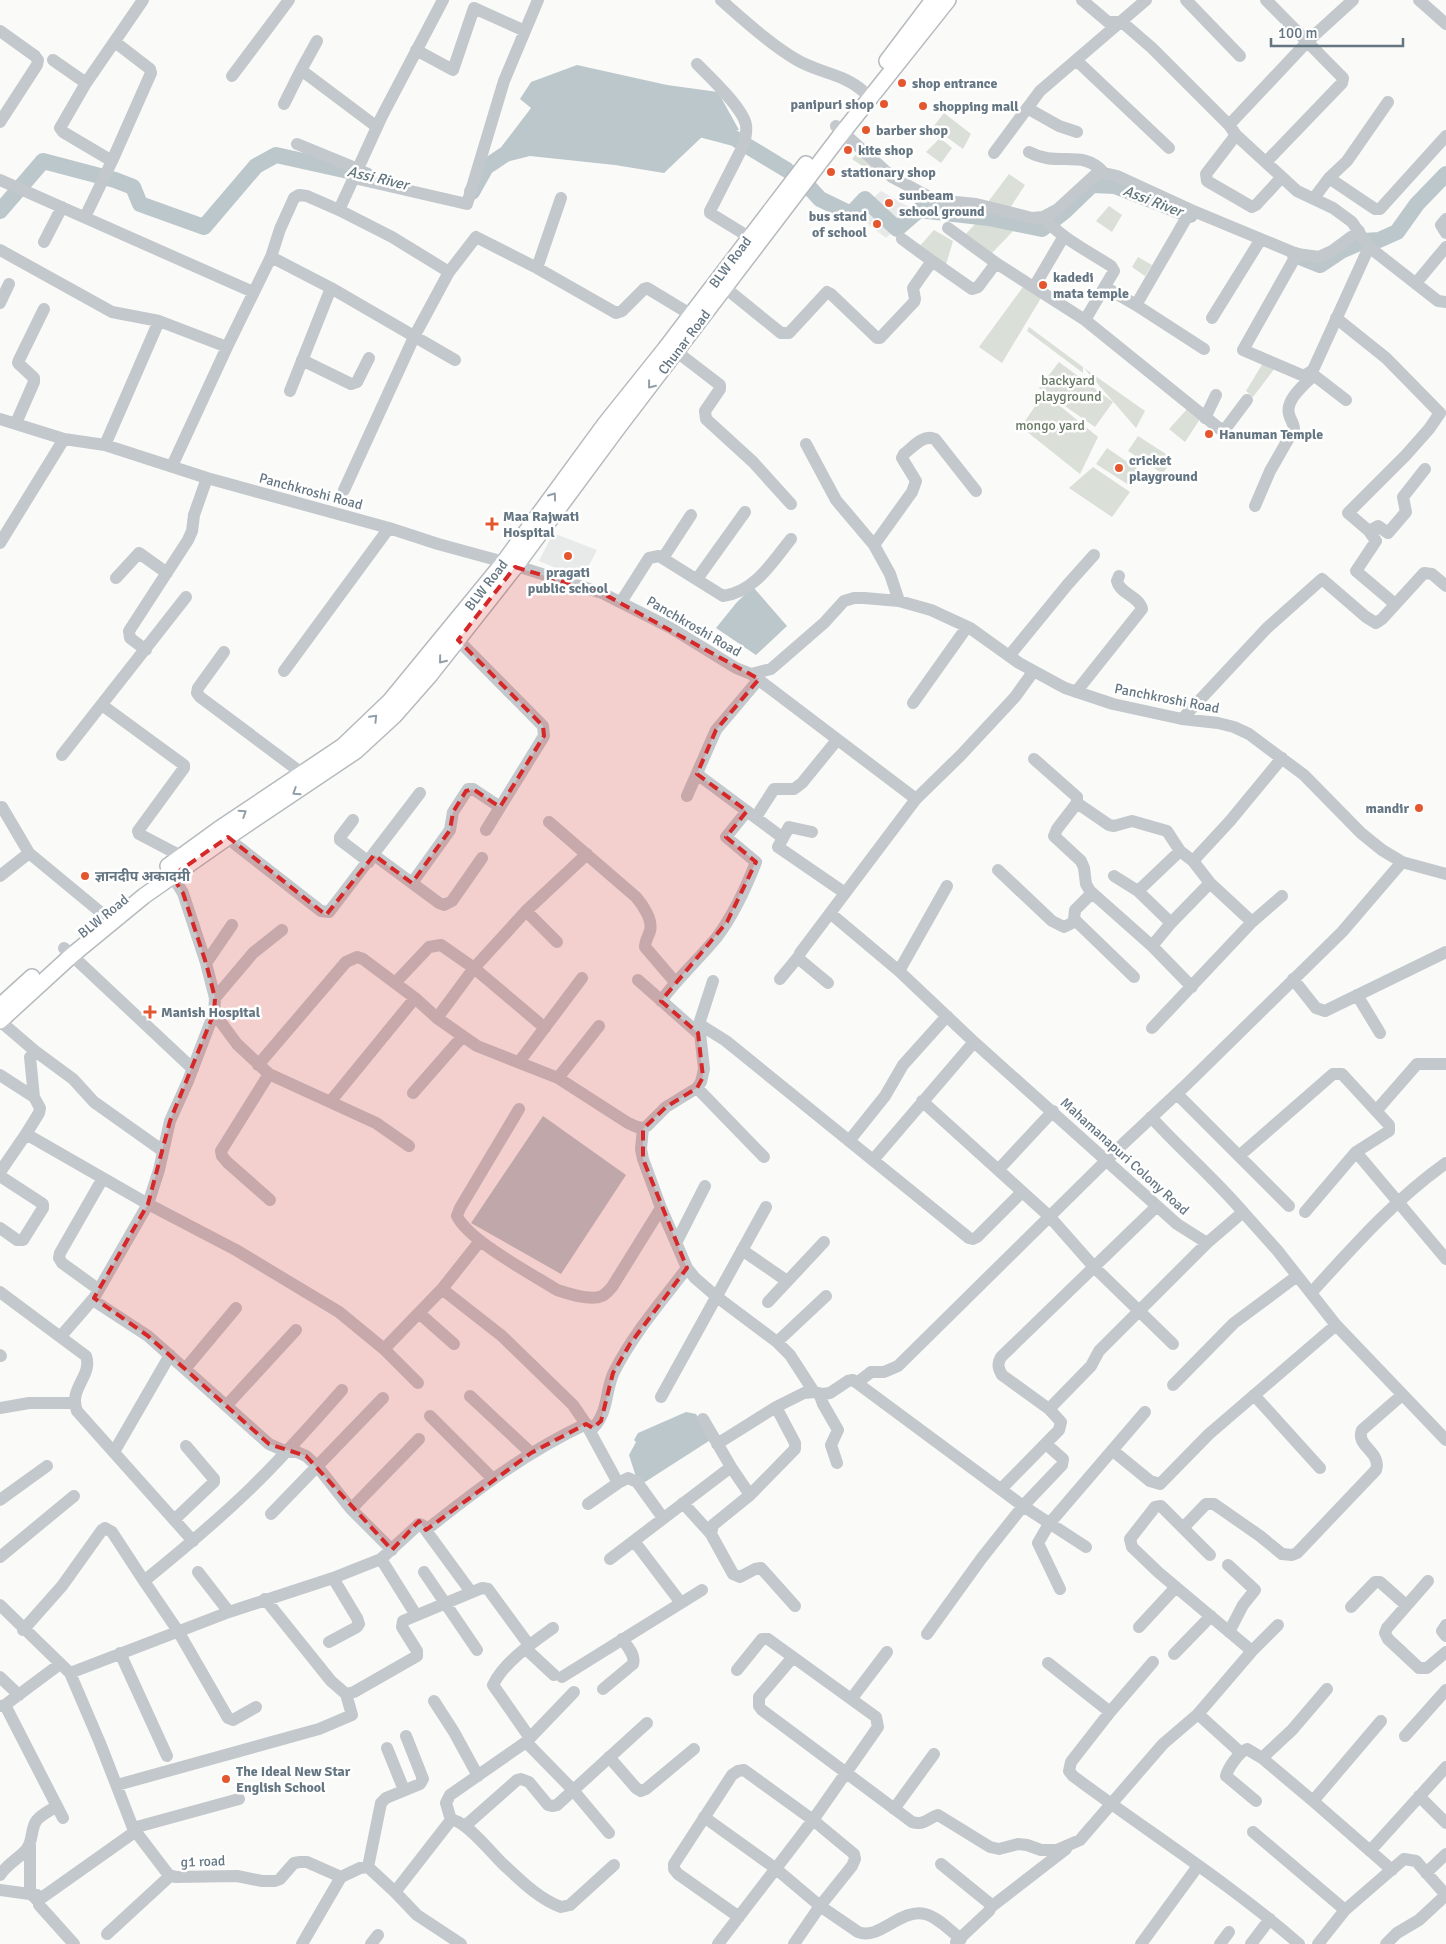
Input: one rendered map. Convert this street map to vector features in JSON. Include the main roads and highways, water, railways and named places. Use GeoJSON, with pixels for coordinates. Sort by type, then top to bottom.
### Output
{"type":"FeatureCollection","features":[{"type":"Feature","properties":{"kind":"main road","name":"BLW Road"},"geometry":{"type":"LineString","coordinates":[[0,1006],[68,952],[104,915],[169,871],[182,856],[224,833],[343,746],[390,702],[510,565],[605,424],[671,350],[690,314],[721,284],[749,237],[794,187],[839,129],[864,92],[926,18],[933,0]]}},
{"type":"Feature","properties":{"kind":"main road"},"geometry":{"type":"LineString","coordinates":[[839,129],[926,18],[948,0]]}},
{"type":"Feature","properties":{"kind":"main road","name":"Chunar Road"},"geometry":{"type":"LineString","coordinates":[[671,350],[794,187]]}},
{"type":"Feature","properties":{"kind":"main road"},"geometry":{"type":"LineString","coordinates":[[0,1021],[68,952],[119,916],[169,871],[224,833],[313,781],[356,751],[376,734],[413,696],[458,640],[510,565]]}},
{"type":"Feature","properties":{"kind":"waterway","name":"Assi River"},"geometry":{"type":"LineString","coordinates":[[696,128],[734,138],[787,170]]}},
{"type":"Feature","properties":{"kind":"waterway","name":"Assi River"},"geometry":{"type":"LineString","coordinates":[[0,211],[43,161],[115,180],[133,187],[140,204],[204,227],[256,166],[276,155],[366,175]]}},
{"type":"Feature","properties":{"kind":"waterway","name":"Assi River"},"geometry":{"type":"LineString","coordinates":[[472,192],[486,167],[504,155]]}},
{"type":"Feature","properties":{"kind":"waterway","name":"Assi River"},"geometry":{"type":"LineString","coordinates":[[1295,255],[1320,265],[1341,251],[1364,241],[1379,240],[1397,232],[1417,204],[1446,174]]}},
{"type":"Feature","properties":{"kind":"waterway","name":"Assi River"},"geometry":{"type":"LineString","coordinates":[[808,186],[820,199],[851,214],[865,199],[897,229],[919,210],[989,218],[1042,229],[1064,212],[1092,185],[1115,186],[1190,215]]}},
{"type":"Feature","properties":{"kind":"waterway"},"geometry":{"type":"LineString","coordinates":[[957,208],[994,215]]}},
{"type":"Feature","properties":{"kind":"place","name":"shop entrance"},"geometry":{"type":"Point","coordinates":[902,83]}},
{"type":"Feature","properties":{"kind":"place","name":"panipuri shop"},"geometry":{"type":"Point","coordinates":[884,104]}},
{"type":"Feature","properties":{"kind":"place","name":"shopping mall"},"geometry":{"type":"Point","coordinates":[923,106]}},
{"type":"Feature","properties":{"kind":"place","name":"barber shop"},"geometry":{"type":"Point","coordinates":[866,130]}},
{"type":"Feature","properties":{"kind":"place","name":"kite shop"},"geometry":{"type":"Point","coordinates":[848,150]}},
{"type":"Feature","properties":{"kind":"place","name":"stationary shop"},"geometry":{"type":"Point","coordinates":[831,172]}},
{"type":"Feature","properties":{"kind":"place","name":"sunbeam school ground"},"geometry":{"type":"Point","coordinates":[889,203]}},
{"type":"Feature","properties":{"kind":"place","name":"bus stand of school"},"geometry":{"type":"Point","coordinates":[877,224]}},
{"type":"Feature","properties":{"kind":"place","name":"kadedi mata temple"},"geometry":{"type":"Point","coordinates":[1043,285]}},
{"type":"Feature","properties":{"kind":"place","name":"Hanuman Temple"},"geometry":{"type":"Point","coordinates":[1209,434]}},
{"type":"Feature","properties":{"kind":"place","name":"cricket playground"},"geometry":{"type":"Point","coordinates":[1119,468]}},
{"type":"Feature","properties":{"kind":"place","name":"Maa Rajwati Hospital"},"geometry":{"type":"Point","coordinates":[492,524]}},
{"type":"Feature","properties":{"kind":"place","name":"pragati public school"},"geometry":{"type":"Point","coordinates":[568,556]}},
{"type":"Feature","properties":{"kind":"place","name":"mandir"},"geometry":{"type":"Point","coordinates":[1419,808]}},
{"type":"Feature","properties":{"kind":"place","name":"ज्ञानदीप अकादमी"},"geometry":{"type":"Point","coordinates":[85,876]}},
{"type":"Feature","properties":{"kind":"place","name":"Manish Hospital"},"geometry":{"type":"Point","coordinates":[150,1012]}},
{"type":"Feature","properties":{"kind":"place","name":"The Ideal New Star English School"},"geometry":{"type":"Point","coordinates":[226,1779]}},
{"type":"Feature","properties":{"kind":"park label","name":"backyard playground"},"geometry":{"type":"Point","coordinates":[1068,388]}},
{"type":"Feature","properties":{"kind":"park label","name":"mongo yard"},"geometry":{"type":"Point","coordinates":[1050,425]}}]}
